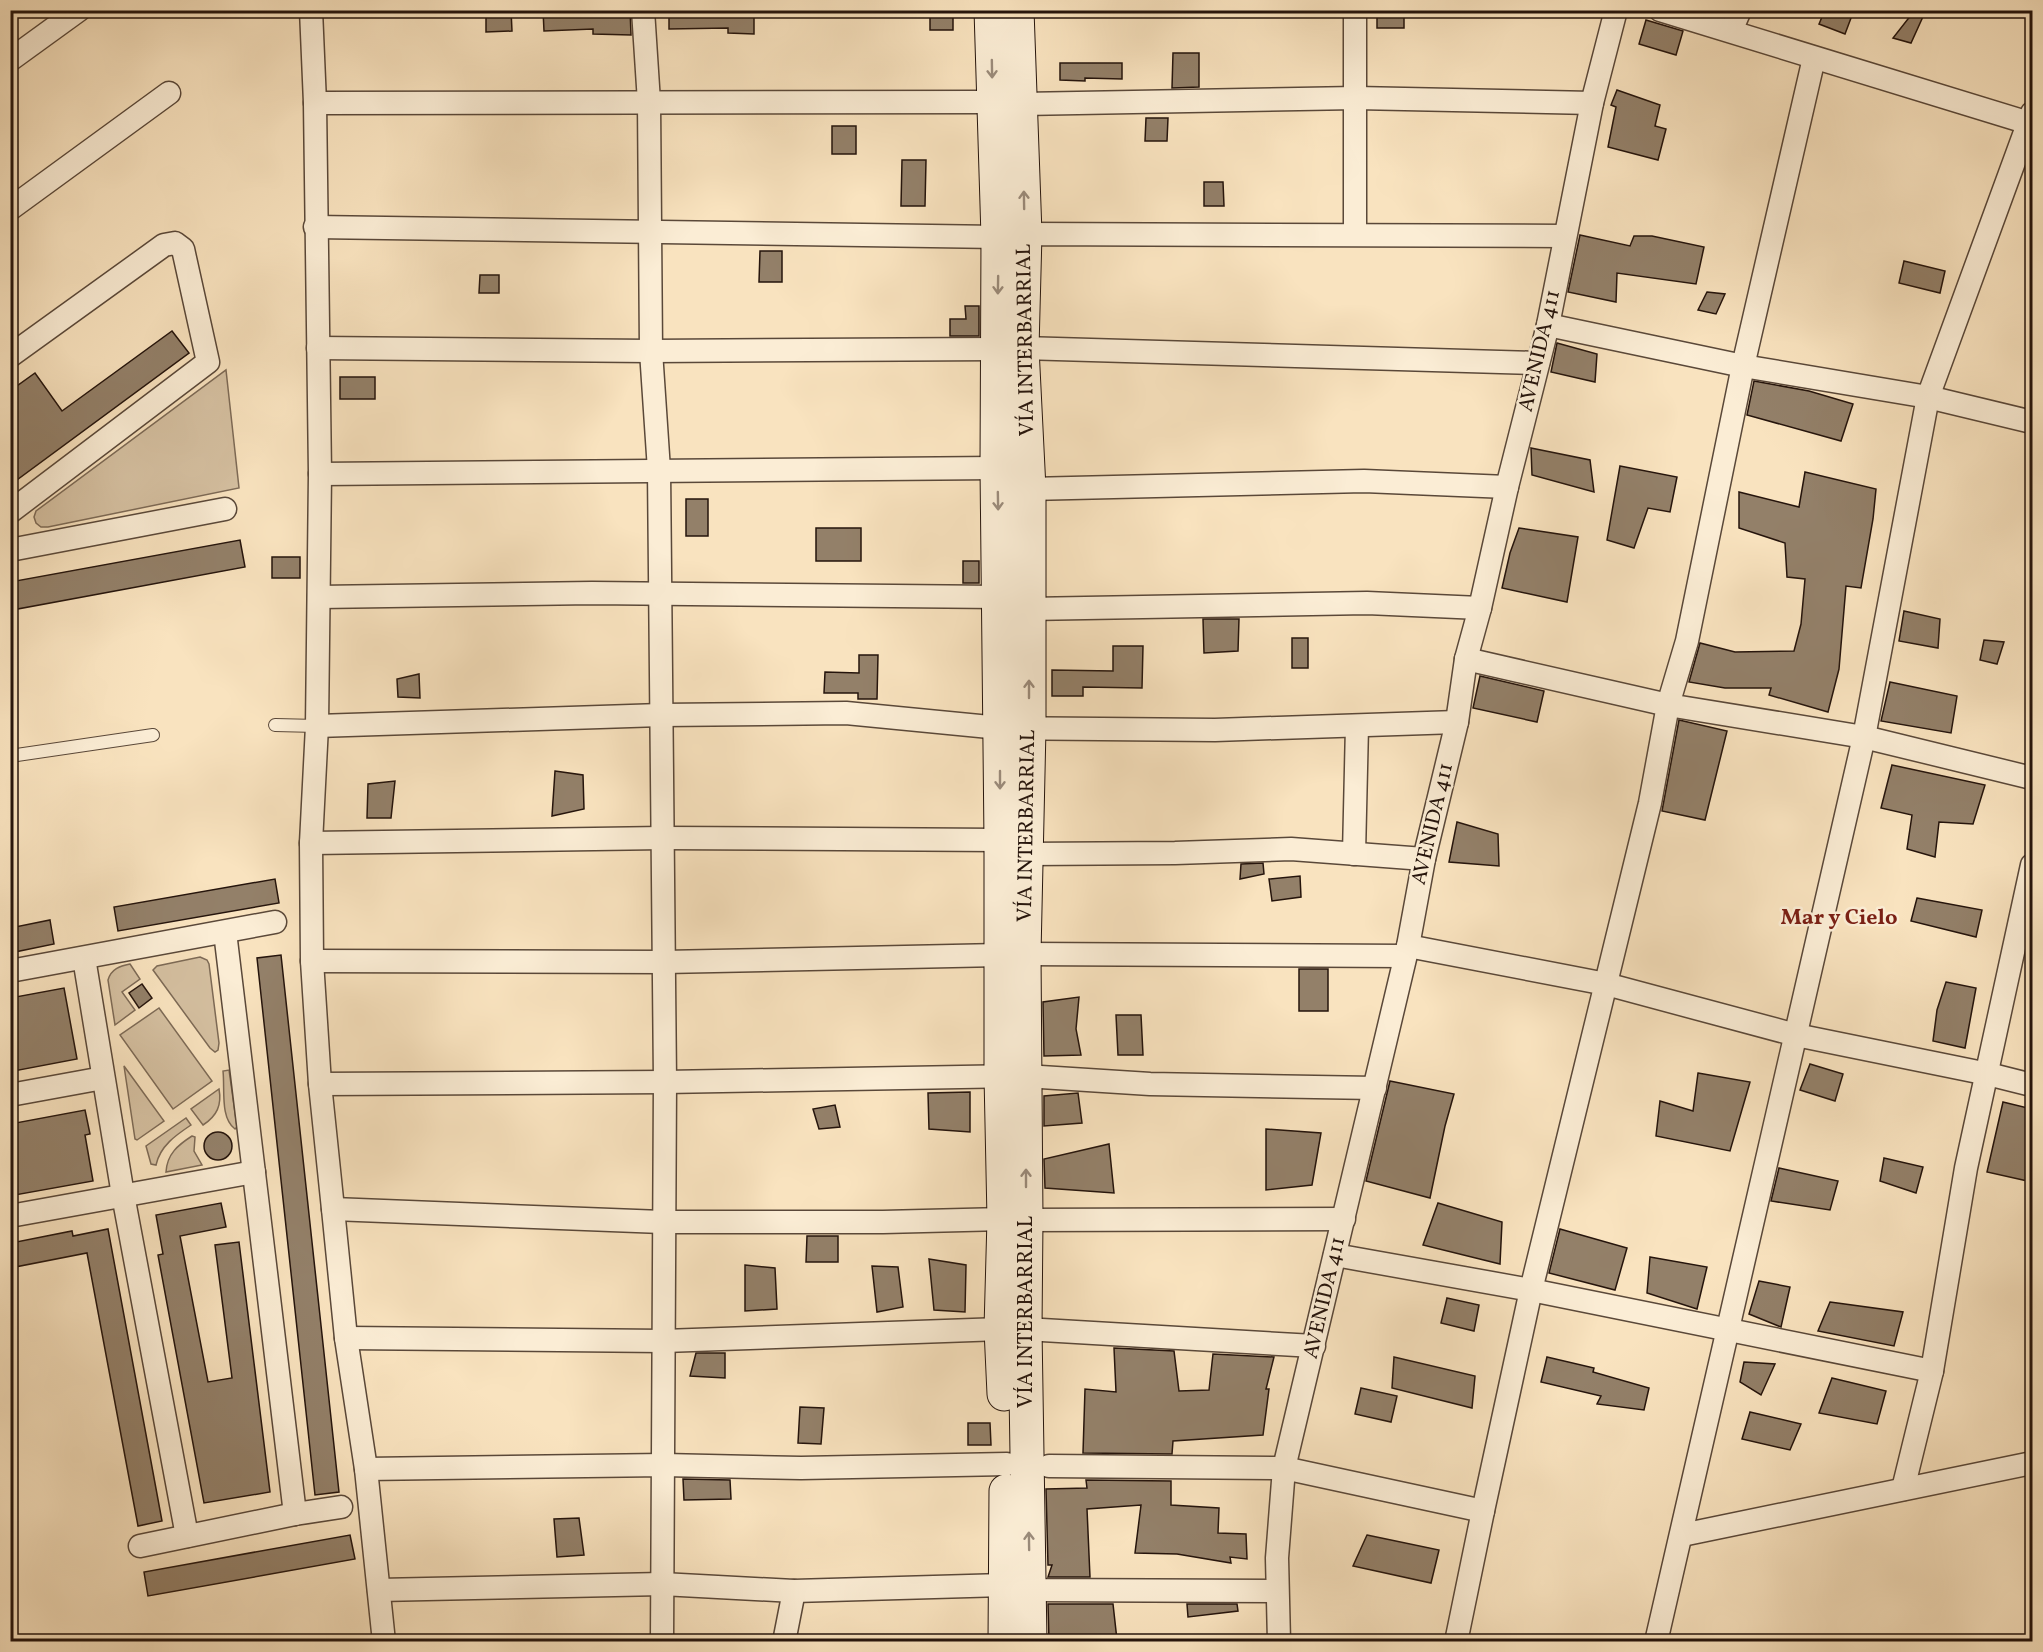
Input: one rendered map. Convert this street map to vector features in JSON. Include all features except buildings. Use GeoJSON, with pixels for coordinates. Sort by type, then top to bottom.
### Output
{"type":"FeatureCollection","features":[{"type":"Feature","properties":{"kind":"main road","name":"VÍA INTERBARRIAL"},"geometry":{"type":"LineString","coordinates":[[991,10],[1007,103],[1012,236],[1009,349],[997,468],[1014,603],[1012,954],[1015,1220],[1007,1464],[1017,1588],[1030,1641]]}},
{"type":"Feature","properties":{"kind":"main road","name":"VÍA INTERBARRIAL"},"geometry":{"type":"LineString","coordinates":[[1007,103],[1017,10]]}},
{"type":"Feature","properties":{"kind":"main road","name":"VÍA INTERBARRIAL"},"geometry":{"type":"LineString","coordinates":[[1009,349],[1029,489],[1014,603]]}},
{"type":"Feature","properties":{"kind":"main road","name":"VÍA INTERBARRIAL"},"geometry":{"type":"LineString","coordinates":[[1005,1641],[1017,1588],[1013,1329]]}},
{"type":"Feature","properties":{"kind":"street"},"geometry":{"type":"LineString","coordinates":[[10,60],[79,10]]}},
{"type":"Feature","properties":{"kind":"street"},"geometry":{"type":"LineString","coordinates":[[311,10],[315,103],[320,474],[317,726],[311,843],[312,961],[320,1083],[346,1338],[366,1468],[384,1641]]}},
{"type":"Feature","properties":{"kind":"street"},"geometry":{"type":"LineString","coordinates":[[643,10],[649,102],[651,351],[659,470],[662,715],[665,1082],[662,1641]]}},
{"type":"Feature","properties":{"kind":"street"},"geometry":{"type":"LineString","coordinates":[[1355,10],[1355,234]]}},
{"type":"Feature","properties":{"kind":"street","name":"AVENIDA 411"},"geometry":{"type":"LineString","coordinates":[[1279,1641],[1277,1591],[1284,1468],[1375,1088],[1424,859],[1457,722],[1466,659],[1548,325],[1592,104],[1616,10]]}},
{"type":"Feature","properties":{"kind":"street"},"geometry":{"type":"LineString","coordinates":[[1656,1641],[1864,737],[1928,397],[2031,120],[1814,58],[1660,10]]}},
{"type":"Feature","properties":{"kind":"street"},"geometry":{"type":"LineString","coordinates":[[1731,31],[1740,10]]}},
{"type":"Feature","properties":{"kind":"street"},"geometry":{"type":"LineString","coordinates":[[1456,1641],[1531,1290],[1650,803],[1668,705],[1688,641],[1743,366],[1814,58]]}},
{"type":"Feature","properties":{"kind":"street"},"geometry":{"type":"LineString","coordinates":[[10,209],[169,93]]}},
{"type":"Feature","properties":{"kind":"street"},"geometry":{"type":"LineString","coordinates":[[315,103],[1007,103],[1356,98],[1592,104]]}},
{"type":"Feature","properties":{"kind":"street"},"geometry":{"type":"LineString","coordinates":[[315,227],[1012,236],[1355,234],[1565,236]]}},
{"type":"Feature","properties":{"kind":"street"},"geometry":{"type":"LineString","coordinates":[[10,356],[164,245],[175,243],[183,249],[208,362],[10,512]]}},
{"type":"Feature","properties":{"kind":"street"},"geometry":{"type":"LineString","coordinates":[[1548,325],[1743,366],[1928,397],[2032,422]]}},
{"type":"Feature","properties":{"kind":"street"},"geometry":{"type":"LineString","coordinates":[[318,348],[651,351],[1009,349],[1538,363]]}},
{"type":"Feature","properties":{"kind":"street"},"geometry":{"type":"LineString","coordinates":[[320,474],[997,468]]}},
{"type":"Feature","properties":{"kind":"street"},"geometry":{"type":"LineString","coordinates":[[1029,489],[1364,482],[1507,487]]}},
{"type":"Feature","properties":{"kind":"street"},"geometry":{"type":"LineString","coordinates":[[10,550],[225,509]]}},
{"type":"Feature","properties":{"kind":"street"},"geometry":{"type":"LineString","coordinates":[[319,597],[592,593],[1014,603],[1367,603],[1480,608]]}},
{"type":"Feature","properties":{"kind":"street"},"geometry":{"type":"LineString","coordinates":[[1466,659],[1668,705],[1864,737],[2032,778]]}},
{"type":"Feature","properties":{"kind":"street"},"geometry":{"type":"LineString","coordinates":[[317,726],[662,715],[846,713],[1015,728],[1215,730],[1457,722]]}},
{"type":"Feature","properties":{"kind":"street"},"geometry":{"type":"LineString","coordinates":[[1354,854],[1357,726]]}},
{"type":"Feature","properties":{"kind":"street"},"geometry":{"type":"LineString","coordinates":[[311,843],[663,838],[1175,853],[1291,849],[1424,859]]}},
{"type":"Feature","properties":{"kind":"street"},"geometry":{"type":"LineString","coordinates":[[1903,1489],[1932,1371],[1966,1168],[2032,865]]}},
{"type":"Feature","properties":{"kind":"street"},"geometry":{"type":"LineString","coordinates":[[10,971],[275,922]]}},
{"type":"Feature","properties":{"kind":"street"},"geometry":{"type":"LineString","coordinates":[[225,932],[295,1514]]}},
{"type":"Feature","properties":{"kind":"street"},"geometry":{"type":"LineString","coordinates":[[312,961],[664,962],[1012,954],[1406,951],[1606,984],[1796,1035],[2032,1085]]}},
{"type":"Feature","properties":{"kind":"street"},"geometry":{"type":"LineString","coordinates":[[84,958],[123,1195],[187,1536]]}},
{"type":"Feature","properties":{"kind":"street"},"geometry":{"type":"LineString","coordinates":[[320,1083],[665,1082],[1013,1076],[1150,1084],[1375,1088]]}},
{"type":"Feature","properties":{"kind":"street"},"geometry":{"type":"LineString","coordinates":[[10,1095],[103,1078]]}},
{"type":"Feature","properties":{"kind":"street"},"geometry":{"type":"LineString","coordinates":[[10,1216],[254,1172]]}},
{"type":"Feature","properties":{"kind":"street"},"geometry":{"type":"LineString","coordinates":[[333,1209],[663,1222],[1344,1219]]}},
{"type":"Feature","properties":{"kind":"street"},"geometry":{"type":"LineString","coordinates":[[1335,1255],[1531,1290],[1932,1371]]}},
{"type":"Feature","properties":{"kind":"street"},"geometry":{"type":"LineString","coordinates":[[346,1338],[663,1341],[1013,1329],[1314,1346]]}},
{"type":"Feature","properties":{"kind":"street"},"geometry":{"type":"LineString","coordinates":[[1682,1535],[2032,1463]]}},
{"type":"Feature","properties":{"kind":"street"},"geometry":{"type":"LineString","coordinates":[[366,1468],[664,1465],[801,1468],[1007,1464]]}},
{"type":"Feature","properties":{"kind":"street"},"geometry":{"type":"LineString","coordinates":[[1049,1466],[1284,1468],[1483,1511]]}},
{"type":"Feature","properties":{"kind":"street"},"geometry":{"type":"LineString","coordinates":[[140,1546],[295,1514],[341,1507]]}},
{"type":"Feature","properties":{"kind":"street"},"geometry":{"type":"LineString","coordinates":[[379,1590],[663,1584],[794,1591],[1017,1588],[1277,1591]]}},
{"type":"Feature","properties":{"kind":"street"},"geometry":{"type":"LineString","coordinates":[[784,1641],[794,1591]]}},
{"type":"Feature","properties":{"kind":"lane"},"geometry":{"type":"LineString","coordinates":[[275,725],[317,726]]}},
{"type":"Feature","properties":{"kind":"lane"},"geometry":{"type":"LineString","coordinates":[[10,756],[153,735]]}},
{"type":"Feature","properties":{"kind":"shaded area"},"geometry":{"type":"Polygon","coordinates":[[[226,370],[239,488],[48,527],[41,527],[36,523],[34,517],[36,511],[226,370]]]}},
{"type":"Feature","properties":{"kind":"shaded area"},"geometry":{"type":"Polygon","coordinates":[[[200,957],[207,960],[209,964],[219,1043],[218,1050],[215,1052],[153,970],[157,966],[200,957]]]}},
{"type":"Feature","properties":{"kind":"shaded area"},"geometry":{"type":"Polygon","coordinates":[[[130,964],[140,979],[122,992],[135,1010],[115,1025],[108,980],[116,969],[130,964]]]}},
{"type":"Feature","properties":{"kind":"shaded area"},"geometry":{"type":"Polygon","coordinates":[[[159,1008],[212,1081],[173,1109],[120,1035],[159,1008]]]}},
{"type":"Feature","properties":{"kind":"shaded area"},"geometry":{"type":"Polygon","coordinates":[[[124,1066],[164,1121],[137,1140],[135,1139],[124,1066]]]}},
{"type":"Feature","properties":{"kind":"shaded area"},"geometry":{"type":"Polygon","coordinates":[[[229,1070],[237,1127],[235,1129],[227,1118],[224,1103],[223,1071],[229,1070]]]}},
{"type":"Feature","properties":{"kind":"shaded area"},"geometry":{"type":"Polygon","coordinates":[[[219,1089],[220,1100],[217,1110],[212,1118],[203,1125],[191,1109],[219,1089]]]}},
{"type":"Feature","properties":{"kind":"shaded area"},"geometry":{"type":"Polygon","coordinates":[[[186,1118],[191,1125],[174,1137],[165,1147],[156,1165],[151,1164],[146,1146],[186,1118]]]}},
{"type":"Feature","properties":{"kind":"shaded area"},"geometry":{"type":"Polygon","coordinates":[[[192,1136],[195,1137],[194,1151],[202,1165],[166,1172],[174,1151],[192,1136]]]}},
{"type":"Feature","properties":{"kind":"district","name":"Mar y Cielo"},"geometry":{"type":"Point","coordinates":[1839,918]}}]}
